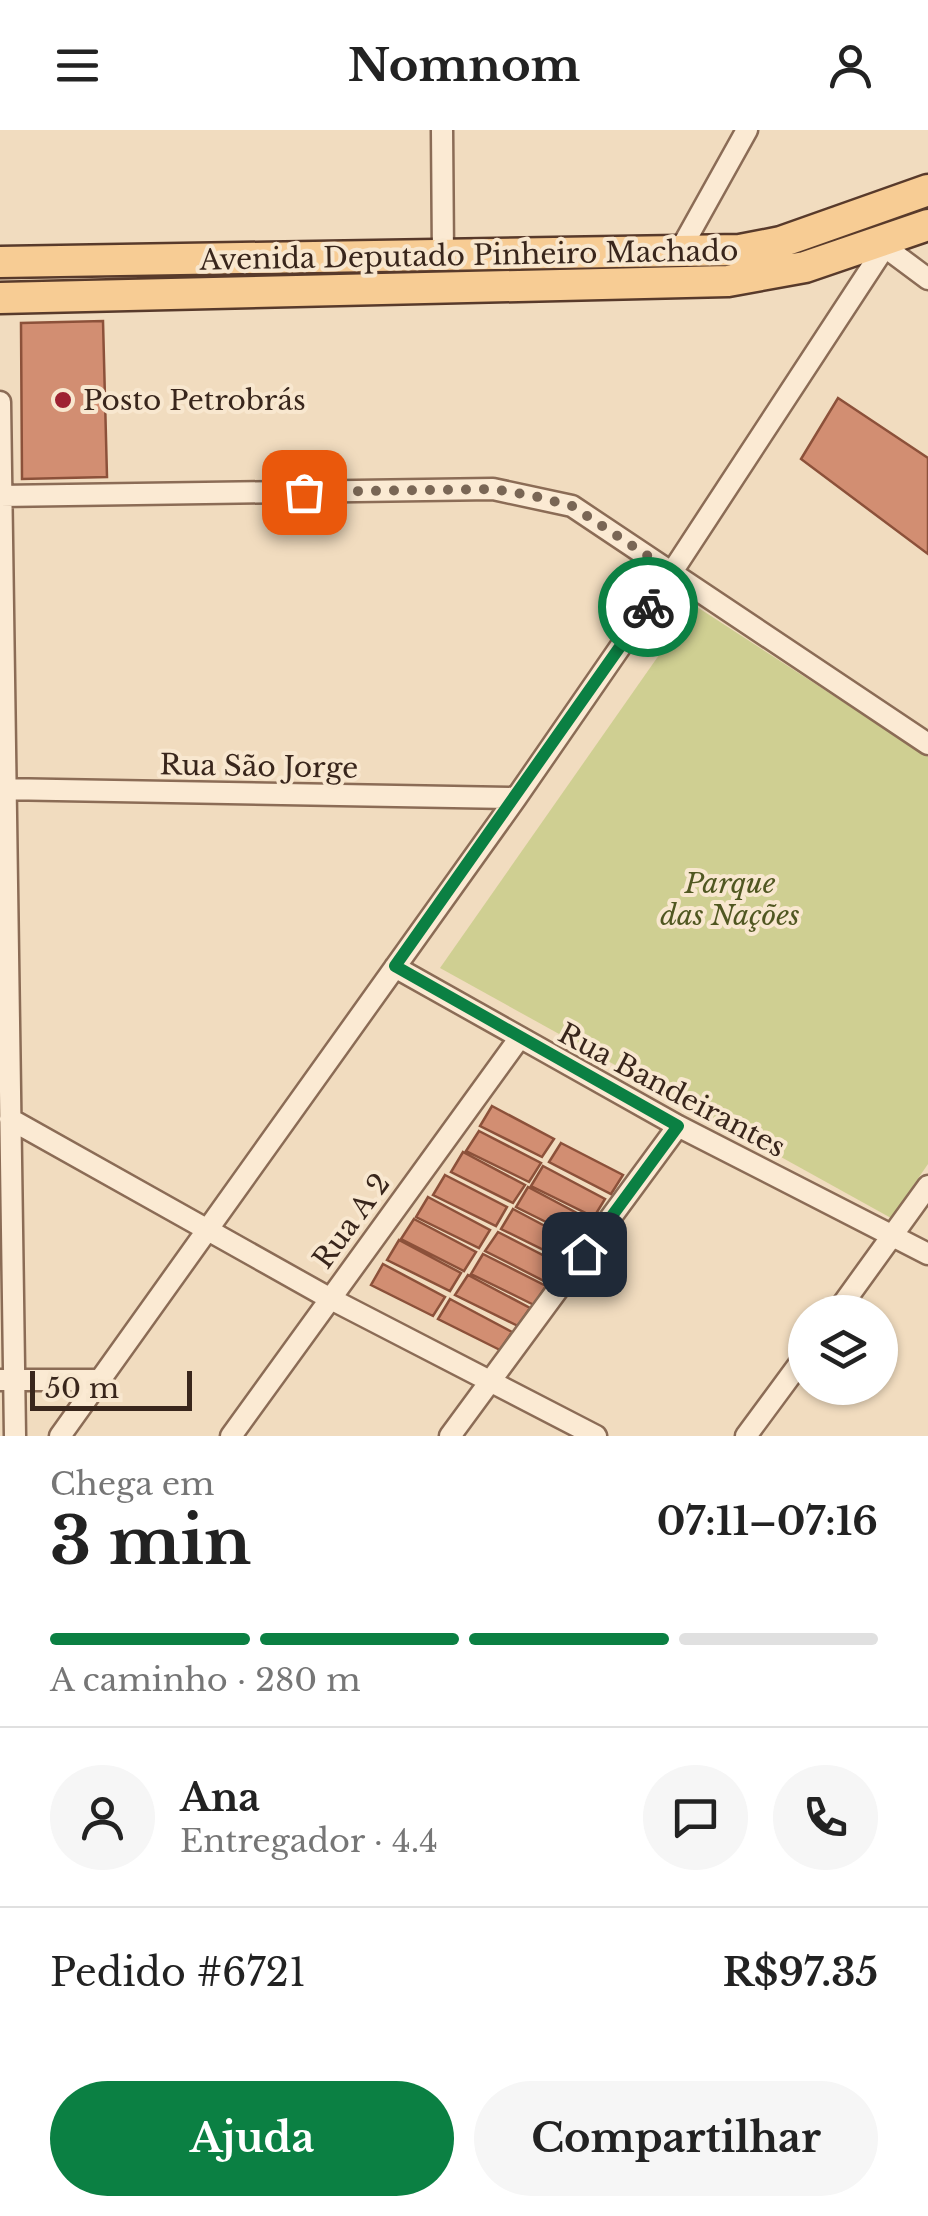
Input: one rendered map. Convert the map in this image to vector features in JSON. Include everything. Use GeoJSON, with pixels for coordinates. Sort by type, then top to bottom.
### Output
{"type":"FeatureCollection","features":[{"type":"Feature","properties":{"kind":"main road","name":"Avenida Deputado Pinheiro Machado"},"geometry":{"type":"LineString","coordinates":[[0,262],[740,250],[781,242],[928,190]]}},
{"type":"Feature","properties":{"kind":"main road","name":"Avenida Deputado Pinheiro Machado"},"geometry":{"type":"LineString","coordinates":[[0,298],[728,281],[778,274],[888,243],[928,225]]}},
{"type":"Feature","properties":{"kind":"street"},"geometry":{"type":"LineString","coordinates":[[442,130],[443,255]]}},
{"type":"Feature","properties":{"kind":"street"},"geometry":{"type":"LineString","coordinates":[[679,252],[748,130]]}},
{"type":"Feature","properties":{"kind":"street"},"geometry":{"type":"LineString","coordinates":[[60,1436],[516,798],[672,572],[888,243],[928,279]]}},
{"type":"Feature","properties":{"kind":"street"},"geometry":{"type":"LineString","coordinates":[[0,402],[5,1080],[10,1119],[7,1380],[15,1436]]}},
{"type":"Feature","properties":{"kind":"street"},"geometry":{"type":"LineString","coordinates":[[1,496],[493,489],[572,506],[928,744]]}},
{"type":"Feature","properties":{"kind":"street","name":"Rua São Jorge"},"geometry":{"type":"LineString","coordinates":[[2,789],[516,798]]}},
{"type":"Feature","properties":{"kind":"street","name":"Rua Bandeirantes"},"geometry":{"type":"LineString","coordinates":[[395,966],[518,1040],[928,1254]]}},
{"type":"Feature","properties":{"kind":"street","name":"Rua A 2"},"geometry":{"type":"LineString","coordinates":[[231,1436],[518,1040]]}},
{"type":"Feature","properties":{"kind":"street"},"geometry":{"type":"LineString","coordinates":[[10,1119],[209,1227],[329,1298],[596,1436]]}},
{"type":"Feature","properties":{"kind":"street"},"geometry":{"type":"LineString","coordinates":[[450,1436],[678,1126]]}},
{"type":"Feature","properties":{"kind":"street"},"geometry":{"type":"LineString","coordinates":[[850,1295],[928,1186]]}},
{"type":"Feature","properties":{"kind":"street"},"geometry":{"type":"LineString","coordinates":[[746,1436],[788,1379]]}},
{"type":"Feature","properties":{"kind":"street"},"geometry":{"type":"LineString","coordinates":[[7,1380],[100,1380]]}},
{"type":"Feature","properties":{"kind":"green space","name":"Parque das Nações"},"geometry":{"type":"Polygon","coordinates":[[[694,605],[928,757],[928,1164],[891,1218],[440,968],[694,605]]]}},
{"type":"Feature","properties":{"kind":"building","name":"Posto Petrobrás"},"geometry":{"type":"Polygon","coordinates":[[[103,321],[107,477],[22,479],[21,323],[103,321]]]}},
{"type":"Feature","properties":{"kind":"building"},"geometry":{"type":"Polygon","coordinates":[[[838,398],[928,458],[928,554],[801,459],[838,398]]]}},
{"type":"Feature","properties":{"kind":"building"},"geometry":{"type":"Polygon","coordinates":[[[492,1106],[554,1139],[542,1157],[480,1126],[492,1106]]]}},
{"type":"Feature","properties":{"kind":"building"},"geometry":{"type":"Polygon","coordinates":[[[479,1131],[541,1163],[529,1182],[466,1151],[479,1131]]]}},
{"type":"Feature","properties":{"kind":"building"},"geometry":{"type":"Polygon","coordinates":[[[561,1143],[623,1175],[611,1194],[549,1162],[561,1143]]]}},
{"type":"Feature","properties":{"kind":"building"},"geometry":{"type":"Polygon","coordinates":[[[463,1152],[525,1185],[513,1203],[451,1172],[463,1152]]]}},
{"type":"Feature","properties":{"kind":"building"},"geometry":{"type":"Polygon","coordinates":[[[543,1166],[605,1199],[594,1217],[531,1186],[543,1166]]]}},
{"type":"Feature","properties":{"kind":"building"},"geometry":{"type":"Polygon","coordinates":[[[445,1175],[507,1207],[496,1226],[433,1195],[445,1175]]]}},
{"type":"Feature","properties":{"kind":"building"},"geometry":{"type":"Polygon","coordinates":[[[528,1187],[590,1220],[578,1238],[516,1207],[528,1187]]]}},
{"type":"Feature","properties":{"kind":"building"},"geometry":{"type":"Polygon","coordinates":[[[428,1197],[490,1230],[479,1248],[416,1217],[428,1197]]]}},
{"type":"Feature","properties":{"kind":"building"},"geometry":{"type":"Polygon","coordinates":[[[513,1209],[575,1242],[564,1260],[501,1229],[513,1209]]]}},
{"type":"Feature","properties":{"kind":"building"},"geometry":{"type":"Polygon","coordinates":[[[414,1219],[476,1252],[464,1271],[401,1239],[414,1219]]]}},
{"type":"Feature","properties":{"kind":"building"},"geometry":{"type":"Polygon","coordinates":[[[498,1232],[560,1264],[548,1283],[485,1251],[498,1232]]]}},
{"type":"Feature","properties":{"kind":"building"},"geometry":{"type":"Polygon","coordinates":[[[399,1240],[461,1273],[450,1291],[387,1260],[399,1240]]]}},
{"type":"Feature","properties":{"kind":"building"},"geometry":{"type":"Polygon","coordinates":[[[483,1254],[546,1286],[534,1305],[471,1274],[483,1254]]]}},
{"type":"Feature","properties":{"kind":"building"},"geometry":{"type":"Polygon","coordinates":[[[383,1264],[445,1297],[433,1316],[371,1285],[383,1264]]]}},
{"type":"Feature","properties":{"kind":"building"},"geometry":{"type":"Polygon","coordinates":[[[468,1275],[530,1308],[518,1326],[455,1295],[468,1275]]]}},
{"type":"Feature","properties":{"kind":"building"},"geometry":{"type":"Polygon","coordinates":[[[450,1299],[512,1332],[500,1350],[438,1319],[450,1299]]]}},
{"type":"Feature","properties":{"kind":"way so far"},"geometry":{"type":"LineString","coordinates":[[304,492],[493,489],[572,506],[672,572],[648,607]]}},
{"type":"Feature","properties":{"kind":"place","name":"Posto Petrobrás"},"geometry":{"type":"Point","coordinates":[63,400]}},
{"type":"Feature","properties":{"kind":"route"},"geometry":{"type":"LineString","coordinates":[[584,1254],[678,1126],[518,1040],[395,966],[648,607]]}}]}
